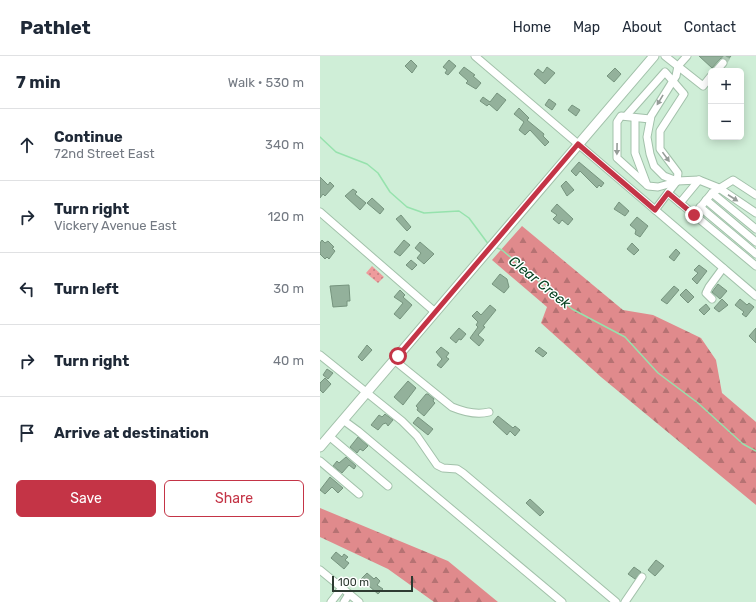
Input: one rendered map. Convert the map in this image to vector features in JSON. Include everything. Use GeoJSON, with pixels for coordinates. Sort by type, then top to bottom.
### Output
{"type":"FeatureCollection","features":[{"type":"Feature","properties":{"kind":"main road"},"geometry":{"type":"LineString","coordinates":[[320,447],[654,56]]}},
{"type":"Feature","properties":{"kind":"street"},"geometry":{"type":"LineString","coordinates":[[475,56],[756,296]]}},
{"type":"Feature","properties":{"kind":"street"},"geometry":{"type":"LineString","coordinates":[[677,182],[664,176],[654,166],[650,154],[648,138],[650,119],[660,99],[673,80],[678,66],[688,56]]}},
{"type":"Feature","properties":{"kind":"street"},"geometry":{"type":"LineString","coordinates":[[667,57],[703,86],[708,80]]}},
{"type":"Feature","properties":{"kind":"street"},"geometry":{"type":"LineString","coordinates":[[719,68],[723,63]]}},
{"type":"Feature","properties":{"kind":"street"},"geometry":{"type":"LineString","coordinates":[[626,116],[665,72],[684,94],[660,131],[660,149],[678,173],[677,182],[655,210]]}},
{"type":"Feature","properties":{"kind":"street"},"geometry":{"type":"LineString","coordinates":[[650,119],[620,116],[617,122],[616,158],[648,186],[658,187],[677,182],[699,180],[719,188],[756,213]]}},
{"type":"Feature","properties":{"kind":"street"},"geometry":{"type":"LineString","coordinates":[[635,118],[635,153],[648,186]]}},
{"type":"Feature","properties":{"kind":"street"},"geometry":{"type":"LineString","coordinates":[[680,203],[699,180]]}},
{"type":"Feature","properties":{"kind":"street"},"geometry":{"type":"LineString","coordinates":[[694,215],[712,192],[733,180],[756,195]]}},
{"type":"Feature","properties":{"kind":"street"},"geometry":{"type":"LineString","coordinates":[[712,192],[756,229],[738,251]]}},
{"type":"Feature","properties":{"kind":"street"},"geometry":{"type":"LineString","coordinates":[[668,193],[756,266]]}},
{"type":"Feature","properties":{"kind":"street"},"geometry":{"type":"LineString","coordinates":[[706,200],[756,242]]}},
{"type":"Feature","properties":{"kind":"street"},"geometry":{"type":"LineString","coordinates":[[700,207],[756,254]]}},
{"type":"Feature","properties":{"kind":"street"},"geometry":{"type":"LineString","coordinates":[[320,212],[435,312]]}},
{"type":"Feature","properties":{"kind":"street"},"geometry":{"type":"LineString","coordinates":[[712,299],[706,293],[709,286],[723,268]]}},
{"type":"Feature","properties":{"kind":"street"},"geometry":{"type":"LineString","coordinates":[[320,354],[402,421],[417,436],[436,465],[443,468],[457,469],[463,473],[616,602]]}},
{"type":"Feature","properties":{"kind":"street"},"geometry":{"type":"LineString","coordinates":[[394,360],[452,406],[462,411],[481,414],[489,412]]}},
{"type":"Feature","properties":{"kind":"street"},"geometry":{"type":"LineString","coordinates":[[343,420],[562,602]]}},
{"type":"Feature","properties":{"kind":"street"},"geometry":{"type":"LineString","coordinates":[[330,436],[352,457],[388,486]]}},
{"type":"Feature","properties":{"kind":"street"},"geometry":{"type":"LineString","coordinates":[[320,461],[359,494]]}},
{"type":"Feature","properties":{"kind":"street"},"geometry":{"type":"LineString","coordinates":[[320,570],[359,602]]}},
{"type":"Feature","properties":{"kind":"street"},"geometry":{"type":"LineString","coordinates":[[625,602],[642,577]]}},
{"type":"Feature","properties":{"kind":"street"},"geometry":{"type":"LineString","coordinates":[[330,602],[342,588]]}},
{"type":"Feature","properties":{"kind":"street"},"geometry":{"type":"LineString","coordinates":[[344,602],[349,594]]}},
{"type":"Feature","properties":{"kind":"green space"},"geometry":{"type":"Polygon","coordinates":[[[522,226],[623,310],[653,315],[701,338],[716,360],[722,393],[756,422],[756,505],[601,377],[541,323],[547,307],[492,260],[522,226]]]}},
{"type":"Feature","properties":{"kind":"green space"},"geometry":{"type":"Polygon","coordinates":[[[320,508],[448,561],[498,602],[434,602],[388,569],[320,537],[320,508]]]}},
{"type":"Feature","properties":{"kind":"shaded area"},"geometry":{"type":"Polygon","coordinates":[[[372,266],[384,277],[378,283],[366,273],[372,266]]]}},
{"type":"Feature","properties":{"kind":"building"},"geometry":{"type":"Polygon","coordinates":[[[699,56],[731,56],[727,61],[721,58],[712,68],[699,56]]]}},
{"type":"Feature","properties":{"kind":"building"},"geometry":{"type":"Polygon","coordinates":[[[411,60],[417,66],[412,73],[405,66],[411,60]]]}},
{"type":"Feature","properties":{"kind":"building"},"geometry":{"type":"Polygon","coordinates":[[[449,60],[456,66],[448,75],[445,73],[447,70],[443,67],[449,60]]]}},
{"type":"Feature","properties":{"kind":"building"},"geometry":{"type":"Polygon","coordinates":[[[464,67],[475,75],[473,76],[481,83],[476,89],[466,83],[468,81],[459,73],[464,67]]]}},
{"type":"Feature","properties":{"kind":"building"},"geometry":{"type":"Polygon","coordinates":[[[547,67],[555,73],[545,84],[534,74],[538,69],[543,73],[547,67]]]}},
{"type":"Feature","properties":{"kind":"building"},"geometry":{"type":"Polygon","coordinates":[[[615,68],[621,74],[614,82],[607,76],[615,68]]]}},
{"type":"Feature","properties":{"kind":"building"},"geometry":{"type":"Polygon","coordinates":[[[497,93],[506,100],[497,111],[489,104],[487,106],[480,101],[483,97],[490,102],[497,93]]]}},
{"type":"Feature","properties":{"kind":"building"},"geometry":{"type":"Polygon","coordinates":[[[549,99],[556,104],[552,110],[545,105],[549,99]]]}},
{"type":"Feature","properties":{"kind":"building"},"geometry":{"type":"Polygon","coordinates":[[[572,105],[580,110],[576,116],[568,110],[572,105]]]}},
{"type":"Feature","properties":{"kind":"building"},"geometry":{"type":"Polygon","coordinates":[[[519,108],[529,118],[527,120],[544,134],[543,136],[549,142],[545,146],[530,130],[525,135],[519,130],[524,122],[514,114],[519,108]]]}},
{"type":"Feature","properties":{"kind":"building"},"geometry":{"type":"Polygon","coordinates":[[[579,162],[604,183],[601,187],[599,185],[597,188],[580,171],[576,176],[571,171],[579,162]]]}},
{"type":"Feature","properties":{"kind":"building"},"geometry":{"type":"Polygon","coordinates":[[[320,177],[328,185],[330,182],[334,186],[325,196],[323,194],[320,198],[320,177]]]}},
{"type":"Feature","properties":{"kind":"building"},"geometry":{"type":"Polygon","coordinates":[[[566,181],[574,190],[567,196],[561,186],[566,181]]]}},
{"type":"Feature","properties":{"kind":"building"},"geometry":{"type":"Polygon","coordinates":[[[353,189],[357,192],[355,194],[366,203],[360,210],[345,196],[353,189]]]}},
{"type":"Feature","properties":{"kind":"building"},"geometry":{"type":"Polygon","coordinates":[[[372,198],[384,209],[380,214],[367,203],[372,198]]]}},
{"type":"Feature","properties":{"kind":"building"},"geometry":{"type":"Polygon","coordinates":[[[619,202],[629,211],[625,216],[614,209],[619,202]]]}},
{"type":"Feature","properties":{"kind":"building"},"geometry":{"type":"Polygon","coordinates":[[[557,204],[573,219],[568,225],[562,220],[559,224],[553,219],[557,215],[551,211],[557,204]]]}},
{"type":"Feature","properties":{"kind":"building"},"geometry":{"type":"Polygon","coordinates":[[[401,215],[411,227],[407,231],[396,219],[401,215]]]}},
{"type":"Feature","properties":{"kind":"building"},"geometry":{"type":"Polygon","coordinates":[[[637,217],[648,226],[640,237],[635,234],[636,230],[630,225],[637,217]]]}},
{"type":"Feature","properties":{"kind":"building"},"geometry":{"type":"Polygon","coordinates":[[[322,240],[325,243],[328,241],[334,247],[332,248],[335,251],[329,259],[327,257],[325,259],[320,254],[320,243],[322,240]]]}},
{"type":"Feature","properties":{"kind":"building"},"geometry":{"type":"Polygon","coordinates":[[[404,240],[410,245],[400,256],[394,252],[404,240]]]}},
{"type":"Feature","properties":{"kind":"building"},"geometry":{"type":"Polygon","coordinates":[[[420,242],[434,254],[424,264],[417,258],[421,253],[415,248],[420,242]]]}},
{"type":"Feature","properties":{"kind":"building"},"geometry":{"type":"Polygon","coordinates":[[[632,243],[639,250],[634,255],[627,249],[632,243]]]}},
{"type":"Feature","properties":{"kind":"building"},"geometry":{"type":"Polygon","coordinates":[[[676,249],[680,253],[674,261],[669,257],[676,249]]]}},
{"type":"Feature","properties":{"kind":"building"},"geometry":{"type":"Polygon","coordinates":[[[411,260],[417,265],[412,270],[406,265],[411,260]]]}},
{"type":"Feature","properties":{"kind":"building"},"geometry":{"type":"Polygon","coordinates":[[[699,265],[707,271],[697,284],[692,279],[698,273],[694,270],[699,265]]]}},
{"type":"Feature","properties":{"kind":"building"},"geometry":{"type":"Polygon","coordinates":[[[500,274],[507,279],[509,287],[504,293],[492,284],[500,274]]]}},
{"type":"Feature","properties":{"kind":"building"},"geometry":{"type":"Polygon","coordinates":[[[718,284],[727,291],[720,299],[712,292],[718,284]]]}},
{"type":"Feature","properties":{"kind":"building"},"geometry":{"type":"Polygon","coordinates":[[[349,285],[350,301],[347,301],[347,306],[333,307],[330,286],[349,285]]]}},
{"type":"Feature","properties":{"kind":"building"},"geometry":{"type":"Polygon","coordinates":[[[674,286],[679,290],[667,304],[661,300],[674,286]]]}},
{"type":"Feature","properties":{"kind":"building"},"geometry":{"type":"Polygon","coordinates":[[[686,289],[694,297],[688,303],[680,295],[686,289]]]}},
{"type":"Feature","properties":{"kind":"building"},"geometry":{"type":"Polygon","coordinates":[[[400,290],[405,295],[403,297],[412,305],[400,319],[394,314],[403,303],[394,297],[400,290]]]}},
{"type":"Feature","properties":{"kind":"building"},"geometry":{"type":"Polygon","coordinates":[[[722,299],[728,305],[719,312],[714,308],[722,299]]]}},
{"type":"Feature","properties":{"kind":"building"},"geometry":{"type":"Polygon","coordinates":[[[740,299],[747,305],[749,303],[754,307],[746,317],[742,314],[744,312],[735,305],[740,299]]]}},
{"type":"Feature","properties":{"kind":"building"},"geometry":{"type":"Polygon","coordinates":[[[706,304],[710,309],[704,315],[699,310],[706,304]]]}},
{"type":"Feature","properties":{"kind":"building"},"geometry":{"type":"Polygon","coordinates":[[[490,305],[496,310],[483,326],[485,327],[478,335],[484,340],[479,346],[470,338],[478,327],[476,325],[478,322],[472,316],[477,311],[481,315],[490,305]]]}},
{"type":"Feature","properties":{"kind":"building"},"geometry":{"type":"Polygon","coordinates":[[[459,328],[466,334],[456,343],[450,338],[459,328]]]}},
{"type":"Feature","properties":{"kind":"building"},"geometry":{"type":"Polygon","coordinates":[[[756,328],[756,343],[749,336],[756,328]]]}},
{"type":"Feature","properties":{"kind":"building"},"geometry":{"type":"Polygon","coordinates":[[[367,345],[372,350],[362,361],[358,357],[367,345]]]}},
{"type":"Feature","properties":{"kind":"building"},"geometry":{"type":"Polygon","coordinates":[[[441,347],[449,353],[446,357],[449,359],[441,368],[437,365],[442,359],[436,352],[441,347]]]}},
{"type":"Feature","properties":{"kind":"building"},"geometry":{"type":"Polygon","coordinates":[[[539,347],[547,353],[543,357],[535,351],[539,347]]]}},
{"type":"Feature","properties":{"kind":"building"},"geometry":{"type":"Polygon","coordinates":[[[327,369],[333,373],[328,379],[323,375],[327,369]]]}},
{"type":"Feature","properties":{"kind":"building"},"geometry":{"type":"Polygon","coordinates":[[[325,378],[331,384],[323,393],[320,390],[320,383],[325,378]]]}},
{"type":"Feature","properties":{"kind":"building"},"geometry":{"type":"Polygon","coordinates":[[[408,381],[416,388],[403,405],[394,397],[408,381]]]}},
{"type":"Feature","properties":{"kind":"building"},"geometry":{"type":"Polygon","coordinates":[[[426,394],[434,399],[433,401],[435,403],[424,416],[417,410],[418,408],[416,406],[426,394]]]}},
{"type":"Feature","properties":{"kind":"building"},"geometry":{"type":"Polygon","coordinates":[[[385,414],[393,420],[388,426],[386,423],[383,424],[378,430],[371,425],[379,415],[382,417],[385,414]]]}},
{"type":"Feature","properties":{"kind":"building"},"geometry":{"type":"Polygon","coordinates":[[[498,416],[513,428],[515,426],[520,430],[515,436],[510,431],[507,435],[493,422],[498,416]]]}},
{"type":"Feature","properties":{"kind":"building"},"geometry":{"type":"Polygon","coordinates":[[[418,417],[433,429],[428,435],[413,423],[418,417]]]}},
{"type":"Feature","properties":{"kind":"building"},"geometry":{"type":"Polygon","coordinates":[[[358,437],[368,446],[363,451],[360,449],[357,453],[350,447],[358,437]]]}},
{"type":"Feature","properties":{"kind":"building"},"geometry":{"type":"Polygon","coordinates":[[[346,457],[356,466],[354,469],[349,465],[342,473],[333,466],[337,461],[339,463],[346,457]]]}},
{"type":"Feature","properties":{"kind":"building"},"geometry":{"type":"Polygon","coordinates":[[[330,477],[343,488],[338,493],[332,487],[325,494],[320,490],[330,477]]]}},
{"type":"Feature","properties":{"kind":"building"},"geometry":{"type":"Polygon","coordinates":[[[530,499],[544,512],[540,516],[526,503],[530,499]]]}},
{"type":"Feature","properties":{"kind":"building"},"geometry":{"type":"Polygon","coordinates":[[[336,552],[342,557],[344,554],[348,557],[345,560],[349,563],[344,569],[331,558],[336,552]]]}},
{"type":"Feature","properties":{"kind":"building"},"geometry":{"type":"Polygon","coordinates":[[[656,560],[664,566],[655,576],[648,570],[656,560]]]}},
{"type":"Feature","properties":{"kind":"building"},"geometry":{"type":"Polygon","coordinates":[[[634,567],[641,572],[635,579],[628,574],[634,567]]]}},
{"type":"Feature","properties":{"kind":"building"},"geometry":{"type":"Polygon","coordinates":[[[367,573],[374,579],[376,577],[380,581],[377,585],[383,589],[378,594],[361,579],[367,573]]]}},
{"type":"Feature","properties":{"kind":"waterway","name":"Clear Creek"},"geometry":{"type":"LineString","coordinates":[[320,137],[336,152],[367,164],[378,173],[390,192],[407,207],[424,213],[459,211],[469,218],[489,245]]}},
{"type":"Feature","properties":{"kind":"waterway","name":"Clear Creek"},"geometry":{"type":"LineString","coordinates":[[495,247],[502,250],[572,309],[625,337],[658,373],[698,403],[743,444],[756,451]]}},
{"type":"Feature","properties":{"kind":"tunnel"},"geometry":{"type":"LineString","coordinates":[[723,63],[728,56]]}},
{"type":"Feature","properties":{"kind":"route"},"geometry":{"type":"LineString","coordinates":[[398,356],[578,144],[655,210],[668,193],[694,215]]}}]}
